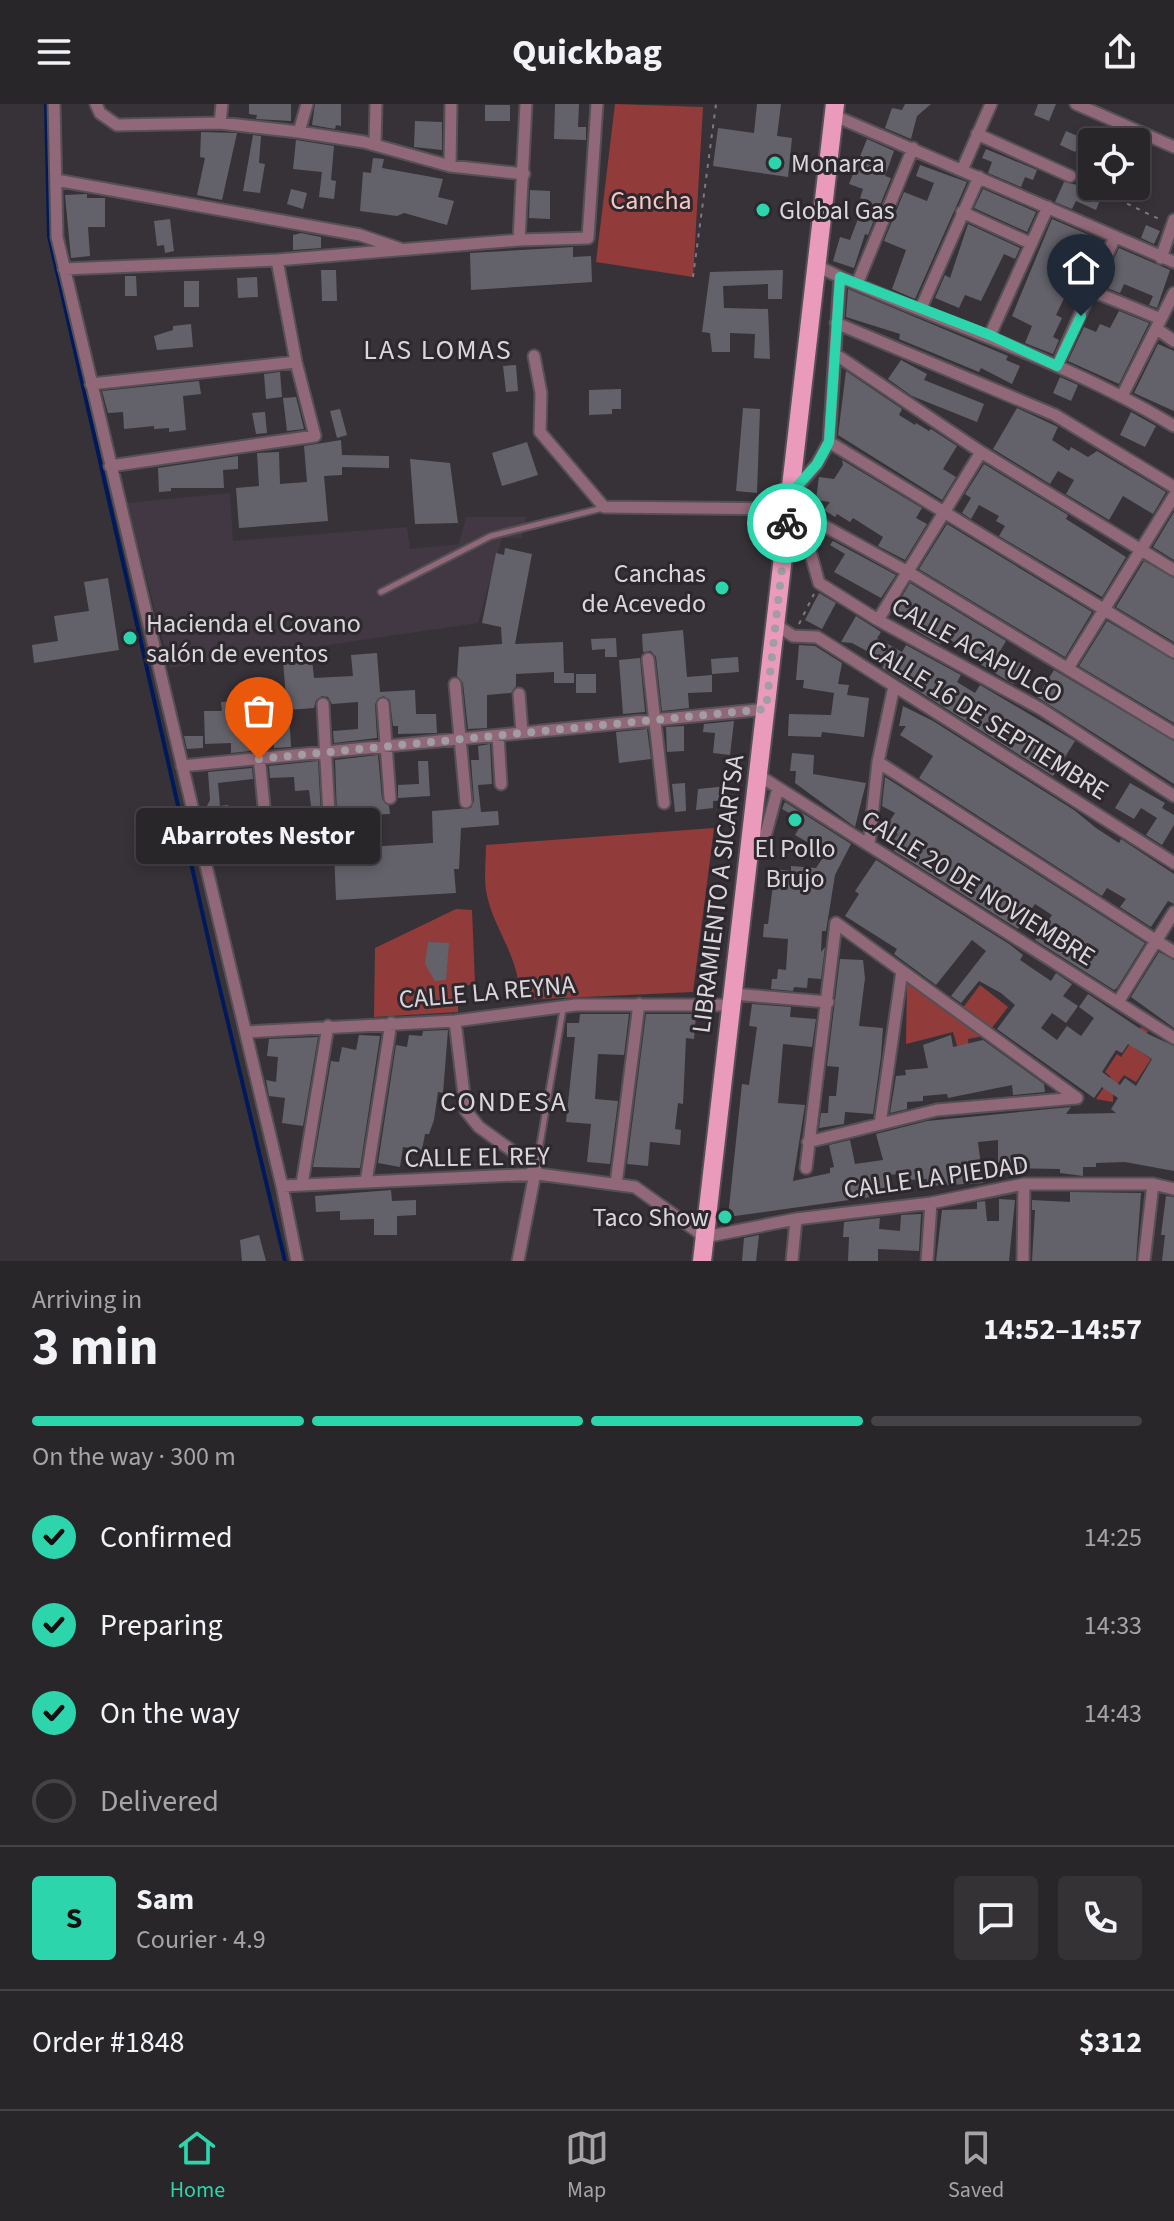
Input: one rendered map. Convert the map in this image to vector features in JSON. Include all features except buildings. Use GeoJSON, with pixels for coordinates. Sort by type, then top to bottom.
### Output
{"type":"FeatureCollection","features":[{"type":"Feature","properties":{"kind":"main road","name":"LIBRAMIENTO A SICARTSA"},"geometry":{"type":"LineString","coordinates":[[702,1261],[775,624],[793,505],[835,110]]}},
{"type":"Feature","properties":{"kind":"street"},"geometry":{"type":"LineString","coordinates":[[54,104],[57,237],[246,1032],[297,1261]]}},
{"type":"Feature","properties":{"kind":"street"},"geometry":{"type":"LineString","coordinates":[[96,104],[100,113],[117,125],[220,123],[299,132],[375,144],[450,166],[524,174]]}},
{"type":"Feature","properties":{"kind":"street"},"geometry":{"type":"LineString","coordinates":[[220,123],[222,104]]}},
{"type":"Feature","properties":{"kind":"street"},"geometry":{"type":"LineString","coordinates":[[299,132],[307,104]]}},
{"type":"Feature","properties":{"kind":"street"},"geometry":{"type":"LineString","coordinates":[[375,144],[376,104]]}},
{"type":"Feature","properties":{"kind":"street"},"geometry":{"type":"LineString","coordinates":[[450,166],[451,104]]}},
{"type":"Feature","properties":{"kind":"street"},"geometry":{"type":"LineString","coordinates":[[519,240],[526,104]]}},
{"type":"Feature","properties":{"kind":"street"},"geometry":{"type":"LineString","coordinates":[[64,269],[277,260],[519,240],[588,238],[597,104]]}},
{"type":"Feature","properties":{"kind":"street"},"geometry":{"type":"LineString","coordinates":[[962,170],[991,104]]}},
{"type":"Feature","properties":{"kind":"street"},"geometry":{"type":"LineString","coordinates":[[1076,104],[1174,147]]}},
{"type":"Feature","properties":{"kind":"street"},"geometry":{"type":"LineString","coordinates":[[835,110],[1114,239],[1174,262]]}},
{"type":"Feature","properties":{"kind":"street"},"geometry":{"type":"LineString","coordinates":[[977,134],[1070,176]]}},
{"type":"Feature","properties":{"kind":"street"},"geometry":{"type":"LineString","coordinates":[[857,284],[913,148]]}},
{"type":"Feature","properties":{"kind":"street"},"geometry":{"type":"LineString","coordinates":[[921,308],[979,177]]}},
{"type":"Feature","properties":{"kind":"street"},"geometry":{"type":"LineString","coordinates":[[56,180],[360,235],[405,251]]}},
{"type":"Feature","properties":{"kind":"street"},"geometry":{"type":"LineString","coordinates":[[990,335],[1048,207]]}},
{"type":"Feature","properties":{"kind":"street"},"geometry":{"type":"LineString","coordinates":[[962,212],[1030,243]]}},
{"type":"Feature","properties":{"kind":"street"},"geometry":{"type":"LineString","coordinates":[[1161,258],[1173,224]]}},
{"type":"Feature","properties":{"kind":"street"},"geometry":{"type":"LineString","coordinates":[[1057,366],[1114,239]]}},
{"type":"Feature","properties":{"kind":"street"},"geometry":{"type":"LineString","coordinates":[[110,466],[315,436],[296,362],[277,260]]}},
{"type":"Feature","properties":{"kind":"street"},"geometry":{"type":"LineString","coordinates":[[817,266],[990,335],[1123,394],[1174,426]]}},
{"type":"Feature","properties":{"kind":"street"},"geometry":{"type":"LineString","coordinates":[[819,583],[793,505],[829,442],[840,277]]}},
{"type":"Feature","properties":{"kind":"street"},"geometry":{"type":"LineString","coordinates":[[1092,291],[1159,324],[1174,341]]}},
{"type":"Feature","properties":{"kind":"street"},"geometry":{"type":"LineString","coordinates":[[1123,394],[1174,293]]}},
{"type":"Feature","properties":{"kind":"street"},"geometry":{"type":"LineString","coordinates":[[836,323],[1055,415],[1174,487]]}},
{"type":"Feature","properties":{"kind":"street"},"geometry":{"type":"LineString","coordinates":[[835,354],[981,452],[1174,570]]}},
{"type":"Feature","properties":{"kind":"street"},"geometry":{"type":"LineString","coordinates":[[534,356],[541,393],[540,432],[604,507],[793,505],[1174,733]]}},
{"type":"Feature","properties":{"kind":"street"},"geometry":{"type":"LineString","coordinates":[[91,384],[296,362]]}},
{"type":"Feature","properties":{"kind":"street"},"geometry":{"type":"LineString","coordinates":[[829,442],[1174,652]]}},
{"type":"Feature","properties":{"kind":"street"},"geometry":{"type":"LineString","coordinates":[[878,620],[981,452]]}},
{"type":"Feature","properties":{"kind":"street"},"geometry":{"type":"LineString","coordinates":[[1068,668],[1174,496]]}},
{"type":"Feature","properties":{"kind":"street","name":"CALLE ACAPULCO"},"geometry":{"type":"LineString","coordinates":[[819,583],[878,620],[1041,709],[1174,796]]}},
{"type":"Feature","properties":{"kind":"street","name":"CALLE 16 DE SEPTIEMBRE"},"geometry":{"type":"LineString","coordinates":[[775,624],[793,636],[817,637],[1174,863]]}},
{"type":"Feature","properties":{"kind":"street"},"geometry":{"type":"LineString","coordinates":[[648,659],[664,803]]}},
{"type":"Feature","properties":{"kind":"street"},"geometry":{"type":"LineString","coordinates":[[455,684],[466,802]]}},
{"type":"Feature","properties":{"kind":"street"},"geometry":{"type":"LineString","coordinates":[[869,844],[878,762],[894,686]]}},
{"type":"Feature","properties":{"kind":"street"},"geometry":{"type":"LineString","coordinates":[[519,694],[522,733]]}},
{"type":"Feature","properties":{"kind":"street"},"geometry":{"type":"LineString","coordinates":[[254,704],[265,817]]}},
{"type":"Feature","properties":{"kind":"street"},"geometry":{"type":"LineString","coordinates":[[323,704],[329,815]]}},
{"type":"Feature","properties":{"kind":"street"},"geometry":{"type":"LineString","coordinates":[[383,704],[390,798]]}},
{"type":"Feature","properties":{"kind":"street"},"geometry":{"type":"LineString","coordinates":[[182,766],[386,749],[766,709]]}},
{"type":"Feature","properties":{"kind":"street"},"geometry":{"type":"LineString","coordinates":[[498,736],[501,784]]}},
{"type":"Feature","properties":{"kind":"street"},"geometry":{"type":"LineString","coordinates":[[878,762],[1174,952]]}},
{"type":"Feature","properties":{"kind":"street","name":"CALLE 20 DE NOVIEMBRE"},"geometry":{"type":"LineString","coordinates":[[758,775],[1174,1038]]}},
{"type":"Feature","properties":{"kind":"street"},"geometry":{"type":"LineString","coordinates":[[750,850],[766,833],[778,788]]}},
{"type":"Feature","properties":{"kind":"street"},"geometry":{"type":"LineString","coordinates":[[1118,1002],[1174,912]]}},
{"type":"Feature","properties":{"kind":"street"},"geometry":{"type":"LineString","coordinates":[[806,1168],[808,1142],[828,1002],[836,923],[1077,1098],[937,1110],[808,1142]]}},
{"type":"Feature","properties":{"kind":"street"},"geometry":{"type":"LineString","coordinates":[[880,1124],[902,971]]}},
{"type":"Feature","properties":{"kind":"street","name":"CALLE LA REYNA"},"geometry":{"type":"LineString","coordinates":[[246,1032],[455,1021],[563,1008],[732,999],[828,1002]]}},
{"type":"Feature","properties":{"kind":"street"},"geometry":{"type":"LineString","coordinates":[[616,1184],[639,1004]]}},
{"type":"Feature","properties":{"kind":"street"},"geometry":{"type":"LineString","coordinates":[[455,1021],[466,1111],[479,1127],[534,1171],[518,1261]]}},
{"type":"Feature","properties":{"kind":"street"},"geometry":{"type":"LineString","coordinates":[[366,1182],[391,1023]]}},
{"type":"Feature","properties":{"kind":"street"},"geometry":{"type":"LineString","coordinates":[[302,1184],[328,1026]]}},
{"type":"Feature","properties":{"kind":"street","name":"CALLE EL REY"},"geometry":{"type":"LineString","coordinates":[[282,1186],[534,1171],[635,1187],[705,1237]]}},
{"type":"Feature","properties":{"kind":"street"},"geometry":{"type":"LineString","coordinates":[[1023,1261],[1024,1184]]}},
{"type":"Feature","properties":{"kind":"street","name":"CALLE LA PIEDAD"},"geometry":{"type":"LineString","coordinates":[[705,1237],[796,1219],[931,1203],[1024,1184],[1153,1184],[1174,1189]]}},
{"type":"Feature","properties":{"kind":"street"},"geometry":{"type":"LineString","coordinates":[[1144,1261],[1153,1184]]}},
{"type":"Feature","properties":{"kind":"street"},"geometry":{"type":"LineString","coordinates":[[927,1261],[931,1203]]}},
{"type":"Feature","properties":{"kind":"street"},"geometry":{"type":"LineString","coordinates":[[792,1261],[796,1219]]}},
{"type":"Feature","properties":{"kind":"lane"},"geometry":{"type":"LineString","coordinates":[[381,592],[491,536],[604,507]]}},
{"type":"Feature","properties":{"kind":"lane"},"geometry":{"type":"LineString","coordinates":[[534,1171],[563,1008]]}},
{"type":"Feature","properties":{"kind":"path"},"geometry":{"type":"LineString","coordinates":[[693,277],[716,104]]}},
{"type":"Feature","properties":{"kind":"path"},"geometry":{"type":"LineString","coordinates":[[1070,176],[1173,224]]}},
{"type":"Feature","properties":{"kind":"path"},"geometry":{"type":"LineString","coordinates":[[793,636],[819,583]]}},
{"type":"Feature","properties":{"kind":"shaded area"},"geometry":{"type":"Polygon","coordinates":[[[230,493],[233,541],[407,527],[410,549],[459,544],[466,517],[526,517],[522,538],[502,538],[478,623],[170,668],[127,503],[230,493]]]}},
{"type":"Feature","properties":{"kind":"green space","name":"Cancha"},"geometry":{"type":"Polygon","coordinates":[[[615,104],[703,107],[693,277],[596,262],[615,104]]]}},
{"type":"Feature","properties":{"kind":"green space"},"geometry":{"type":"Polygon","coordinates":[[[714,828],[693,992],[519,1000],[516,971],[486,890],[486,845],[714,828]]]}},
{"type":"Feature","properties":{"kind":"green space"},"geometry":{"type":"Polygon","coordinates":[[[456,909],[472,910],[475,984],[458,987],[458,1012],[374,1017],[375,948],[456,909]]]}},
{"type":"Feature","properties":{"kind":"green space"},"geometry":{"type":"Polygon","coordinates":[[[907,983],[983,1036],[968,1039],[969,1049],[959,1052],[953,1032],[906,1044],[907,983]]]}},
{"type":"Feature","properties":{"kind":"green space"},"geometry":{"type":"Polygon","coordinates":[[[980,985],[1008,1007],[991,1029],[962,1009],[980,985]]]}},
{"type":"Feature","properties":{"kind":"green space"},"geometry":{"type":"Polygon","coordinates":[[[1141,1027],[1148,1031],[1136,1049],[1151,1059],[1136,1082],[1124,1075],[1113,1090],[1113,1102],[1096,1099],[1111,1077],[1105,1072],[1117,1054],[1121,1057],[1141,1027]]]}},
{"type":"Feature","properties":{"kind":"waterway"},"geometry":{"type":"LineString","coordinates":[[46,104],[49,236],[213,960],[285,1261]]}},
{"type":"Feature","properties":{"kind":"way so far"},"geometry":{"type":"LineString","coordinates":[[259,759],[386,749],[766,709],[787,523]]}},
{"type":"Feature","properties":{"kind":"place","name":"Monarca"},"geometry":{"type":"Point","coordinates":[775,163]}},
{"type":"Feature","properties":{"kind":"place","name":"Global Gas"},"geometry":{"type":"Point","coordinates":[763,210]}},
{"type":"Feature","properties":{"kind":"place","name":"Canchas de Acevedo"},"geometry":{"type":"Point","coordinates":[722,588]}},
{"type":"Feature","properties":{"kind":"place","name":"Hacienda el Covano salón de eventos"},"geometry":{"type":"Point","coordinates":[130,638]}},
{"type":"Feature","properties":{"kind":"place","name":"Abarrotes Nestor"},"geometry":{"type":"Point","coordinates":[259,759]}},
{"type":"Feature","properties":{"kind":"place","name":"El Pollo Brujo"},"geometry":{"type":"Point","coordinates":[795,820]}},
{"type":"Feature","properties":{"kind":"place","name":"Taco Show"},"geometry":{"type":"Point","coordinates":[725,1217]}},
{"type":"Feature","properties":{"kind":"district","name":"LAS LOMAS"},"geometry":{"type":"Point","coordinates":[438,350]}},
{"type":"Feature","properties":{"kind":"district","name":"CONDESA"},"geometry":{"type":"Point","coordinates":[504,1102]}},
{"type":"Feature","properties":{"kind":"route"},"geometry":{"type":"LineString","coordinates":[[787,523],[790,494],[817,464],[829,442],[840,277],[990,335],[1057,366],[1081,316]]}}]}
